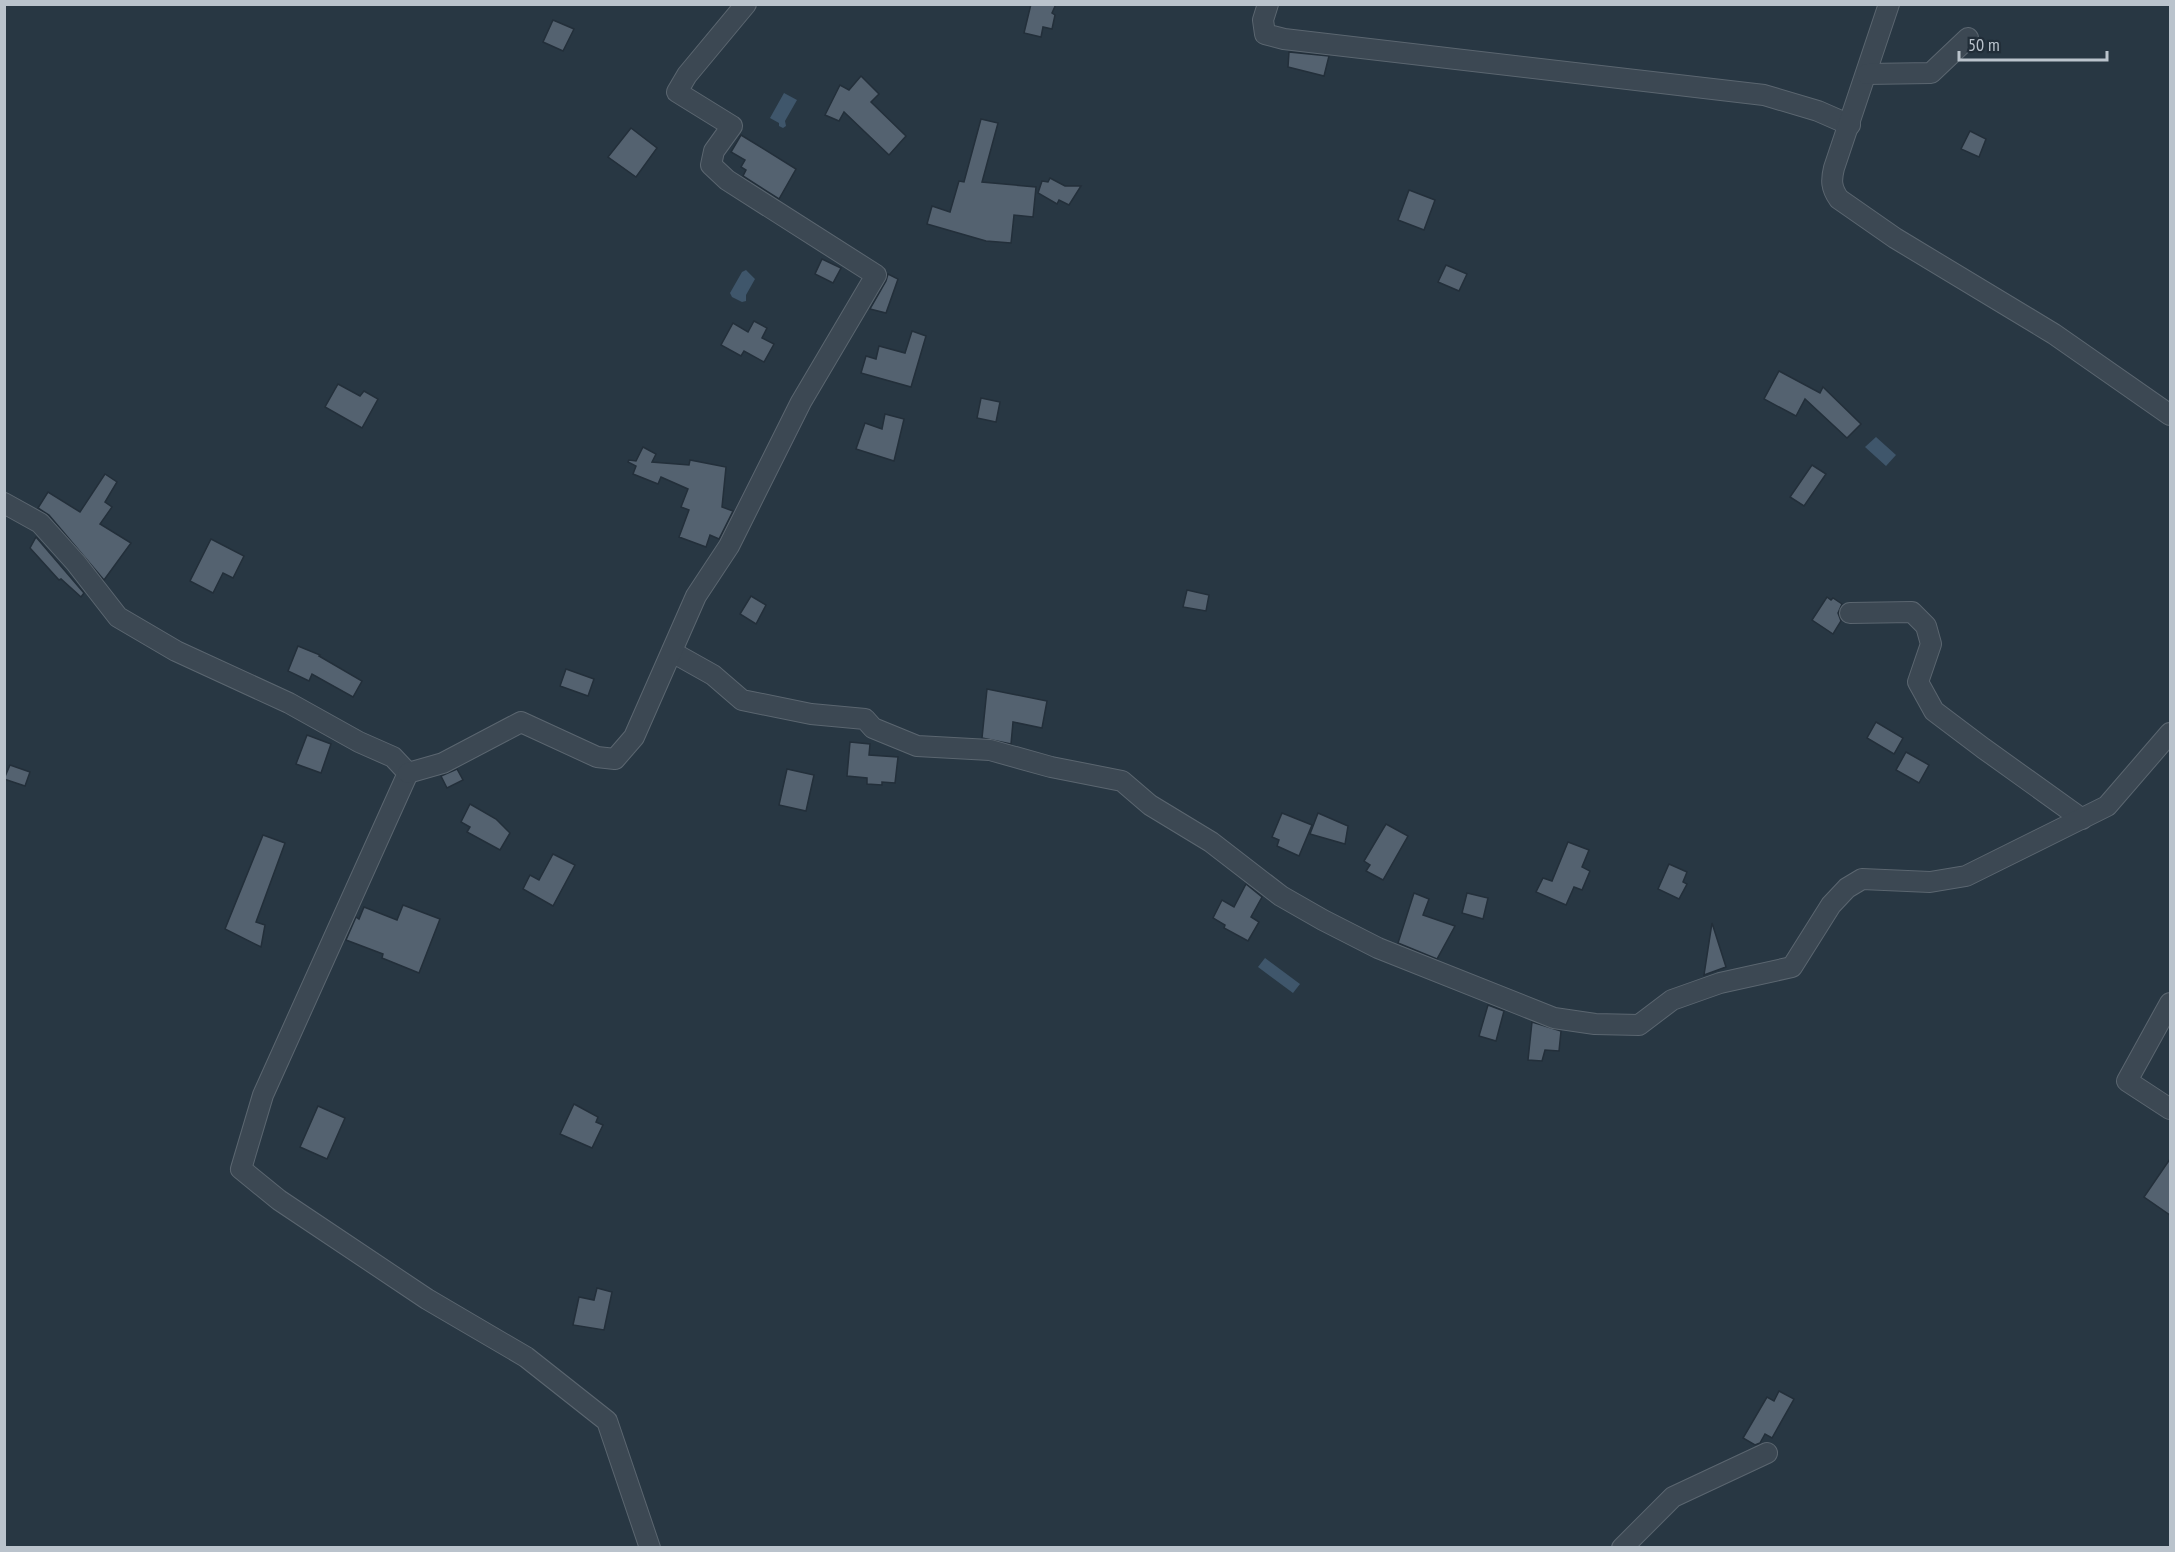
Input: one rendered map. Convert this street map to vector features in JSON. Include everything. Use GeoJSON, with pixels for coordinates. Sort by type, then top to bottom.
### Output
{"type":"FeatureCollection","features":[{"type":"Feature","properties":{"kind":"street"},"geometry":{"type":"LineString","coordinates":[[650,1548],[607,1421],[526,1358],[427,1299],[279,1200],[241,1169],[263,1095],[408,773],[443,763],[521,722],[597,757],[615,759],[634,737],[696,596],[729,546],[801,402],[876,275],[727,180],[711,165],[714,151],[732,126],[677,92],[687,75],[746,4]]}},
{"type":"Feature","properties":{"kind":"street"},"geometry":{"type":"LineString","coordinates":[[1268,4],[1263,20],[1265,34],[1284,39],[1764,95],[1818,111],[1850,125]]}},
{"type":"Feature","properties":{"kind":"street"},"geometry":{"type":"LineString","coordinates":[[1889,4],[1831,179],[1833,191],[1839,199],[1895,238],[2054,334],[2170,415]]}},
{"type":"Feature","properties":{"kind":"street"},"geometry":{"type":"LineString","coordinates":[[1867,74],[1931,73],[1968,38]]}},
{"type":"Feature","properties":{"kind":"street"},"geometry":{"type":"LineString","coordinates":[[4,503],[40,523],[76,562],[118,617],[176,651],[289,703],[359,742],[393,757],[408,773]]}},
{"type":"Feature","properties":{"kind":"street"},"geometry":{"type":"LineString","coordinates":[[1850,613],[1912,612],[1926,626],[1931,644],[1918,682],[1934,711],[2082,819]]}},
{"type":"Feature","properties":{"kind":"street"},"geometry":{"type":"LineString","coordinates":[[672,652],[713,675],[742,700],[811,714],[865,719],[873,728],[917,746],[990,750],[1051,767],[1122,781],[1150,806],[1211,842],[1281,896],[1332,925],[1378,948],[1554,1018],[1595,1024],[1639,1025],[1672,1000],[1720,983],[1792,967],[1831,904],[1847,888],[1862,879],[1930,882],[1966,876],[2107,806],[2170,733]]}},
{"type":"Feature","properties":{"kind":"street"},"geometry":{"type":"LineString","coordinates":[[2170,1003],[2127,1081],[2170,1109]]}},
{"type":"Feature","properties":{"kind":"street"},"geometry":{"type":"LineString","coordinates":[[1622,1548],[1673,1497],[1767,1453]]}},
{"type":"Feature","properties":{"kind":"water"},"geometry":{"type":"Polygon","coordinates":[[[784,93],[797,100],[783,128],[770,118],[784,93]]]}},
{"type":"Feature","properties":{"kind":"water"},"geometry":{"type":"Polygon","coordinates":[[[746,270],[755,279],[746,295],[746,301],[742,302],[732,297],[730,293],[742,272],[746,270]]]}},
{"type":"Feature","properties":{"kind":"water"},"geometry":{"type":"Polygon","coordinates":[[[1876,437],[1896,455],[1886,466],[1865,447],[1876,437]]]}},
{"type":"Feature","properties":{"kind":"water"},"geometry":{"type":"Polygon","coordinates":[[[1265,958],[1300,984],[1293,993],[1258,967],[1265,958]]]}},
{"type":"Feature","properties":{"kind":"building"},"geometry":{"type":"Polygon","coordinates":[[[1031,4],[1056,4],[1052,13],[1055,15],[1052,29],[1043,27],[1041,37],[1024,33],[1031,4]]]}},
{"type":"Feature","properties":{"kind":"building"},"geometry":{"type":"Polygon","coordinates":[[[553,20],[574,29],[563,51],[543,42],[553,20]]]}},
{"type":"Feature","properties":{"kind":"building"},"geometry":{"type":"Polygon","coordinates":[[[1289,52],[1329,56],[1324,76],[1288,67],[1289,52]]]}},
{"type":"Feature","properties":{"kind":"building"},"geometry":{"type":"Polygon","coordinates":[[[861,76],[879,94],[871,102],[906,136],[889,155],[844,112],[839,121],[825,115],[840,85],[849,90],[861,76]]]}},
{"type":"Feature","properties":{"kind":"building"},"geometry":{"type":"Polygon","coordinates":[[[981,119],[998,123],[982,182],[1036,187],[1033,217],[1014,215],[1011,243],[986,241],[927,224],[932,206],[950,212],[959,181],[964,182],[981,119]]]}},
{"type":"Feature","properties":{"kind":"building"},"geometry":{"type":"Polygon","coordinates":[[[631,128],[657,148],[636,177],[608,157],[631,128]]]}},
{"type":"Feature","properties":{"kind":"building"},"geometry":{"type":"Polygon","coordinates":[[[1970,131],[1986,139],[1979,157],[1961,149],[1970,131]]]}},
{"type":"Feature","properties":{"kind":"building"},"geometry":{"type":"Polygon","coordinates":[[[741,135],[796,169],[779,199],[743,176],[746,170],[741,167],[745,160],[731,152],[741,135]]]}},
{"type":"Feature","properties":{"kind":"building"},"geometry":{"type":"Polygon","coordinates":[[[1050,178],[1065,186],[1081,186],[1069,205],[1059,200],[1057,204],[1038,193],[1042,181],[1048,182],[1050,178]]]}},
{"type":"Feature","properties":{"kind":"building"},"geometry":{"type":"Polygon","coordinates":[[[1409,190],[1435,200],[1424,230],[1398,220],[1409,190]]]}},
{"type":"Feature","properties":{"kind":"building"},"geometry":{"type":"Polygon","coordinates":[[[822,259],[841,268],[833,283],[815,274],[822,259]]]}},
{"type":"Feature","properties":{"kind":"building"},"geometry":{"type":"Polygon","coordinates":[[[1446,265],[1467,274],[1459,291],[1438,282],[1446,265]]]}},
{"type":"Feature","properties":{"kind":"building"},"geometry":{"type":"Polygon","coordinates":[[[888,274],[898,279],[886,313],[870,309],[886,281],[888,274]]]}},
{"type":"Feature","properties":{"kind":"building"},"geometry":{"type":"Polygon","coordinates":[[[754,321],[767,328],[762,338],[774,344],[764,362],[744,351],[741,356],[721,345],[733,323],[748,332],[754,321]]]}},
{"type":"Feature","properties":{"kind":"building"},"geometry":{"type":"Polygon","coordinates":[[[912,331],[926,336],[911,387],[861,373],[866,356],[876,359],[879,346],[905,353],[912,331]]]}},
{"type":"Feature","properties":{"kind":"building"},"geometry":{"type":"Polygon","coordinates":[[[1779,371],[1820,393],[1823,387],[1861,424],[1847,438],[1805,399],[1796,416],[1764,399],[1779,371]]]}},
{"type":"Feature","properties":{"kind":"building"},"geometry":{"type":"Polygon","coordinates":[[[338,384],[360,396],[364,391],[378,399],[362,428],[325,407],[338,384]]]}},
{"type":"Feature","properties":{"kind":"building"},"geometry":{"type":"Polygon","coordinates":[[[981,398],[1000,402],[996,422],[977,418],[981,398]]]}},
{"type":"Feature","properties":{"kind":"building"},"geometry":{"type":"Polygon","coordinates":[[[885,414],[904,419],[894,461],[856,449],[865,423],[882,429],[885,414]]]}},
{"type":"Feature","properties":{"kind":"building"},"geometry":{"type":"Polygon","coordinates":[[[643,447],[656,454],[652,462],[689,465],[690,460],[726,467],[722,507],[733,511],[719,539],[710,535],[706,547],[679,537],[689,510],[681,507],[688,489],[661,477],[658,484],[633,474],[636,466],[628,462],[629,460],[636,461],[643,447]]]}},
{"type":"Feature","properties":{"kind":"building"},"geometry":{"type":"Polygon","coordinates":[[[1812,465],[1826,474],[1804,506],[1790,497],[1812,465]]]}},
{"type":"Feature","properties":{"kind":"building"},"geometry":{"type":"Polygon","coordinates":[[[105,474],[117,482],[105,502],[112,507],[100,524],[131,543],[104,580],[49,515],[38,508],[48,492],[80,512],[105,474]]]}},
{"type":"Feature","properties":{"kind":"building"},"geometry":{"type":"Polygon","coordinates":[[[36,537],[84,593],[81,597],[61,579],[59,580],[30,548],[36,537]]]}},
{"type":"Feature","properties":{"kind":"building"},"geometry":{"type":"Polygon","coordinates":[[[211,539],[244,556],[233,578],[223,573],[213,593],[190,581],[211,539]]]}},
{"type":"Feature","properties":{"kind":"building"},"geometry":{"type":"Polygon","coordinates":[[[1187,590],[1209,595],[1206,611],[1183,607],[1187,590]]]}},
{"type":"Feature","properties":{"kind":"building"},"geometry":{"type":"Polygon","coordinates":[[[751,596],[766,605],[756,624],[740,614],[751,596]]]}},
{"type":"Feature","properties":{"kind":"building"},"geometry":{"type":"Polygon","coordinates":[[[1827,597],[1842,604],[1838,613],[1841,621],[1833,634],[1812,620],[1827,597]]]}},
{"type":"Feature","properties":{"kind":"building"},"geometry":{"type":"Polygon","coordinates":[[[298,646],[320,655],[362,681],[353,697],[312,674],[309,681],[288,671],[298,646]]]}},
{"type":"Feature","properties":{"kind":"building"},"geometry":{"type":"Polygon","coordinates":[[[566,669],[594,679],[588,696],[560,686],[566,669]]]}},
{"type":"Feature","properties":{"kind":"building"},"geometry":{"type":"Polygon","coordinates":[[[987,689],[1047,701],[1042,728],[1013,722],[1011,744],[982,738],[987,689]]]}},
{"type":"Feature","properties":{"kind":"building"},"geometry":{"type":"Polygon","coordinates":[[[1876,722],[1903,738],[1894,754],[1867,738],[1876,722]]]}},
{"type":"Feature","properties":{"kind":"building"},"geometry":{"type":"Polygon","coordinates":[[[307,735],[331,744],[321,773],[296,764],[307,735]]]}},
{"type":"Feature","properties":{"kind":"building"},"geometry":{"type":"Polygon","coordinates":[[[850,742],[870,744],[869,755],[898,757],[895,783],[867,784],[867,778],[847,776],[850,742]]]}},
{"type":"Feature","properties":{"kind":"building"},"geometry":{"type":"Polygon","coordinates":[[[1906,752],[1929,765],[1919,783],[1896,770],[1906,752]]]}},
{"type":"Feature","properties":{"kind":"building"},"geometry":{"type":"Polygon","coordinates":[[[10,765],[30,772],[25,786],[4,779],[10,765]]]}},
{"type":"Feature","properties":{"kind":"building"},"geometry":{"type":"Polygon","coordinates":[[[457,769],[463,780],[447,788],[441,776],[457,769]]]}},
{"type":"Feature","properties":{"kind":"building"},"geometry":{"type":"Polygon","coordinates":[[[787,769],[814,775],[806,811],[779,805],[787,769]]]}},
{"type":"Feature","properties":{"kind":"building"},"geometry":{"type":"Polygon","coordinates":[[[470,804],[496,819],[510,833],[500,850],[467,832],[470,827],[461,822],[470,804]]]}},
{"type":"Feature","properties":{"kind":"building"},"geometry":{"type":"Polygon","coordinates":[[[1282,813],[1312,825],[1299,856],[1277,846],[1279,840],[1272,837],[1282,813]]]}},
{"type":"Feature","properties":{"kind":"building"},"geometry":{"type":"Polygon","coordinates":[[[1318,813],[1348,826],[1345,844],[1310,834],[1318,813]]]}},
{"type":"Feature","properties":{"kind":"building"},"geometry":{"type":"Polygon","coordinates":[[[1386,824],[1408,836],[1383,880],[1366,871],[1370,865],[1364,861],[1386,824]]]}},
{"type":"Feature","properties":{"kind":"building"},"geometry":{"type":"Polygon","coordinates":[[[263,835],[285,843],[256,922],[265,925],[261,947],[225,929],[263,835]]]}},
{"type":"Feature","properties":{"kind":"building"},"geometry":{"type":"Polygon","coordinates":[[[1568,842],[1589,850],[1582,867],[1590,871],[1582,890],[1574,887],[1566,905],[1536,892],[1543,878],[1552,881],[1568,842]]]}},
{"type":"Feature","properties":{"kind":"building"},"geometry":{"type":"Polygon","coordinates":[[[553,854],[575,865],[553,906],[523,889],[530,875],[539,880],[553,854]]]}},
{"type":"Feature","properties":{"kind":"building"},"geometry":{"type":"Polygon","coordinates":[[[1669,864],[1687,872],[1683,882],[1687,884],[1679,899],[1658,889],[1669,864]]]}},
{"type":"Feature","properties":{"kind":"building"},"geometry":{"type":"Polygon","coordinates":[[[1246,884],[1262,897],[1251,917],[1259,922],[1248,941],[1224,928],[1225,925],[1213,918],[1222,900],[1234,907],[1246,884]]]}},
{"type":"Feature","properties":{"kind":"building"},"geometry":{"type":"Polygon","coordinates":[[[1414,893],[1429,899],[1423,915],[1455,926],[1437,959],[1398,943],[1414,893]]]}},
{"type":"Feature","properties":{"kind":"building"},"geometry":{"type":"Polygon","coordinates":[[[1467,893],[1488,898],[1483,919],[1462,913],[1467,893]]]}},
{"type":"Feature","properties":{"kind":"building"},"geometry":{"type":"Polygon","coordinates":[[[403,905],[440,919],[419,973],[382,958],[383,954],[346,940],[356,917],[359,919],[364,907],[397,920],[403,905]]]}},
{"type":"Feature","properties":{"kind":"building"},"geometry":{"type":"Polygon","coordinates":[[[1712,923],[1726,967],[1704,975],[1712,923]]]}},
{"type":"Feature","properties":{"kind":"building"},"geometry":{"type":"Polygon","coordinates":[[[1488,1005],[1504,1011],[1496,1041],[1479,1036],[1488,1005]]]}},
{"type":"Feature","properties":{"kind":"building"},"geometry":{"type":"Polygon","coordinates":[[[1532,1022],[1561,1031],[1559,1051],[1545,1050],[1542,1061],[1528,1060],[1532,1022]]]}},
{"type":"Feature","properties":{"kind":"building"},"geometry":{"type":"Polygon","coordinates":[[[574,1104],[598,1117],[596,1122],[603,1125],[592,1148],[560,1134],[574,1104]]]}},
{"type":"Feature","properties":{"kind":"building"},"geometry":{"type":"Polygon","coordinates":[[[318,1106],[345,1118],[327,1159],[300,1147],[318,1106]]]}},
{"type":"Feature","properties":{"kind":"building"},"geometry":{"type":"Polygon","coordinates":[[[2170,1159],[2170,1215],[2144,1197],[2170,1159]]]}},
{"type":"Feature","properties":{"kind":"building"},"geometry":{"type":"Polygon","coordinates":[[[597,1288],[612,1292],[604,1330],[573,1325],[579,1297],[594,1300],[597,1288]]]}},
{"type":"Feature","properties":{"kind":"building"},"geometry":{"type":"Polygon","coordinates":[[[1779,1391],[1794,1399],[1772,1438],[1765,1434],[1760,1443],[1755,1445],[1743,1438],[1767,1397],[1774,1401],[1779,1391]]]}}]}
